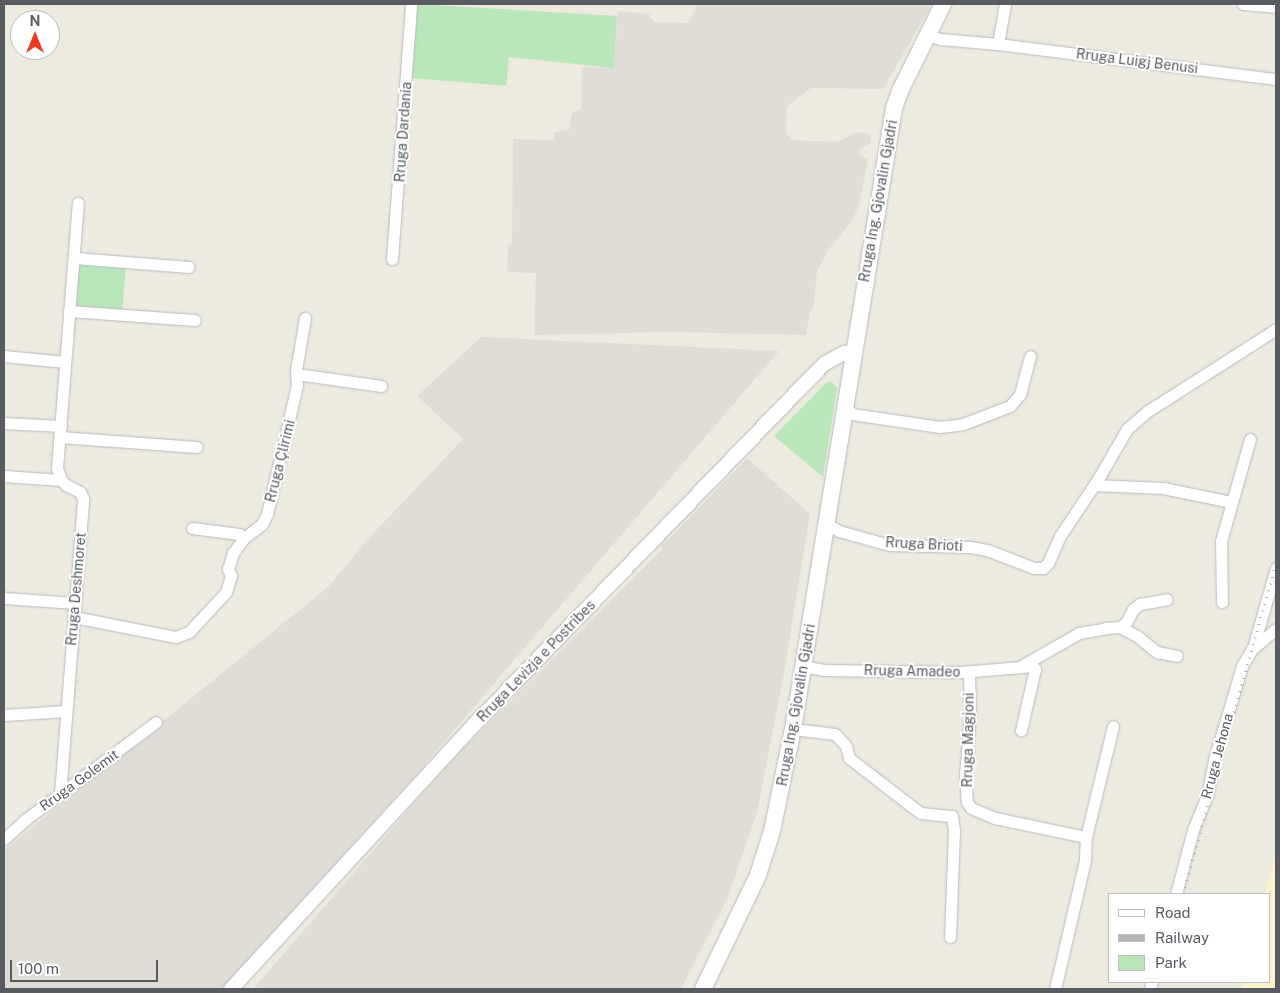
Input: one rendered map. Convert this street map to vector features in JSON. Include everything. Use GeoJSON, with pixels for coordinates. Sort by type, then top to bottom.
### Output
{"type":"FeatureCollection","features":[{"type":"Feature","properties":{"kind":"main road","name":"Rruga Ing. Gjovalin Gjadri"},"geometry":{"type":"LineString","coordinates":[[703,989],[758,875],[772,831],[793,729],[802,666],[847,408],[894,108],[943,4]]}},
{"type":"Feature","properties":{"kind":"street","name":"Rruga Dardania"},"geometry":{"type":"LineString","coordinates":[[392,259],[411,4]]}},
{"type":"Feature","properties":{"kind":"street"},"geometry":{"type":"LineString","coordinates":[[998,44],[1005,4]]}},
{"type":"Feature","properties":{"kind":"street"},"geometry":{"type":"LineString","coordinates":[[1243,4],[1276,7]]}},
{"type":"Feature","properties":{"kind":"street","name":"Rruga Luigj Benusi"},"geometry":{"type":"LineString","coordinates":[[927,36],[1276,79]]}},
{"type":"Feature","properties":{"kind":"street"},"geometry":{"type":"LineString","coordinates":[[4,476],[61,480],[58,468],[60,431],[78,203]]}},
{"type":"Feature","properties":{"kind":"street"},"geometry":{"type":"LineString","coordinates":[[75,258],[189,267]]}},
{"type":"Feature","properties":{"kind":"street"},"geometry":{"type":"LineString","coordinates":[[69,311],[195,320]]}},
{"type":"Feature","properties":{"kind":"street","name":"Rruga Çlirimi"},"geometry":{"type":"LineString","coordinates":[[74,617],[176,637],[189,632],[226,592],[231,576],[228,569],[229,562],[233,553],[244,538],[262,524],[267,514],[287,434],[305,318]]}},
{"type":"Feature","properties":{"kind":"street","name":"Rruga Brioti"},"geometry":{"type":"LineString","coordinates":[[827,524],[839,531],[889,545],[970,547],[987,550],[1034,568],[1043,568],[1046,566],[1060,536],[1094,485],[1121,436],[1137,419],[1276,329]]}},
{"type":"Feature","properties":{"kind":"street","name":"Rruga Levizja e Postribes"},"geometry":{"type":"LineString","coordinates":[[231,989],[440,762],[674,517],[824,364],[844,353],[855,352]]}},
{"type":"Feature","properties":{"kind":"street"},"geometry":{"type":"LineString","coordinates":[[4,356],[65,362]]}},
{"type":"Feature","properties":{"kind":"street"},"geometry":{"type":"LineString","coordinates":[[847,408],[852,414],[940,427],[964,424],[998,413],[1010,406],[1020,394],[1030,356]]}},
{"type":"Feature","properties":{"kind":"street"},"geometry":{"type":"LineString","coordinates":[[297,374],[381,386]]}},
{"type":"Feature","properties":{"kind":"street"},"geometry":{"type":"LineString","coordinates":[[4,423],[197,446]]}},
{"type":"Feature","properties":{"kind":"street"},"geometry":{"type":"LineString","coordinates":[[1222,602],[1221,541],[1250,439]]}},
{"type":"Feature","properties":{"kind":"street","name":"Rruga Deshmoret"},"geometry":{"type":"LineString","coordinates":[[60,794],[83,499],[80,492],[66,485],[61,480]]}},
{"type":"Feature","properties":{"kind":"street"},"geometry":{"type":"LineString","coordinates":[[1094,485],[1163,488],[1231,502]]}},
{"type":"Feature","properties":{"kind":"street"},"geometry":{"type":"LineString","coordinates":[[192,528],[239,534],[244,538]]}},
{"type":"Feature","properties":{"kind":"street"},"geometry":{"type":"LineString","coordinates":[[1254,648],[1276,568]]}},
{"type":"Feature","properties":{"kind":"street"},"geometry":{"type":"LineString","coordinates":[[4,598],[75,603]]}},
{"type":"Feature","properties":{"kind":"street"},"geometry":{"type":"LineString","coordinates":[[1167,599],[1140,604],[1133,609],[1126,623],[1120,627],[1137,636],[1157,652],[1177,656]]}},
{"type":"Feature","properties":{"kind":"street","name":"Rruga Amadeo"},"geometry":{"type":"LineString","coordinates":[[802,666],[824,670],[969,672],[1021,666],[1079,633],[1120,627]]}},
{"type":"Feature","properties":{"kind":"street","name":"Rruga Jehona"},"geometry":{"type":"LineString","coordinates":[[1176,893],[1193,830],[1207,796],[1214,760],[1237,679],[1246,658],[1254,648],[1276,629]]}},
{"type":"Feature","properties":{"kind":"street"},"geometry":{"type":"LineString","coordinates":[[1021,666],[1033,666],[1034,669],[1021,730]]}},
{"type":"Feature","properties":{"kind":"street","name":"Rruga Magjoni"},"geometry":{"type":"LineString","coordinates":[[969,672],[970,714],[965,775],[967,802],[971,808],[995,818],[1086,837]]}},
{"type":"Feature","properties":{"kind":"street"},"geometry":{"type":"LineString","coordinates":[[4,715],[66,711]]}},
{"type":"Feature","properties":{"kind":"street","name":"Rruga Golemit"},"geometry":{"type":"LineString","coordinates":[[4,840],[13,829],[156,722]]}},
{"type":"Feature","properties":{"kind":"street"},"geometry":{"type":"LineString","coordinates":[[1056,989],[1085,860],[1086,837],[1113,726]]}},
{"type":"Feature","properties":{"kind":"street"},"geometry":{"type":"LineString","coordinates":[[793,729],[836,734],[846,746],[849,758],[920,813],[952,816],[954,830],[950,937]]}},
{"type":"Feature","properties":{"kind":"shaded area"},"geometry":{"type":"Polygon","coordinates":[[[698,4],[932,4],[883,89],[811,88],[787,106],[786,132],[791,140],[838,142],[857,132],[871,134],[870,144],[860,148],[859,155],[868,159],[859,205],[852,221],[829,249],[817,271],[814,302],[812,311],[810,311],[806,335],[669,332],[534,335],[536,273],[507,272],[508,244],[512,243],[513,139],[555,140],[554,132],[569,130],[572,113],[581,109],[582,67],[614,68],[618,11],[649,14],[654,22],[688,23],[698,4]]]}},
{"type":"Feature","properties":{"kind":"shaded area"},"geometry":{"type":"Polygon","coordinates":[[[481,337],[779,351],[414,777],[223,989],[4,989],[4,850],[328,587],[369,538],[463,439],[417,396],[481,337]]]}},
{"type":"Feature","properties":{"kind":"shaded area"},"geometry":{"type":"Polygon","coordinates":[[[747,458],[810,514],[784,673],[757,813],[727,899],[681,989],[253,989],[450,762],[663,548],[662,546],[747,458]]]}},
{"type":"Feature","properties":{"kind":"green space"},"geometry":{"type":"Polygon","coordinates":[[[416,4],[617,16],[614,68],[509,57],[506,86],[411,78],[416,4]]]}},
{"type":"Feature","properties":{"kind":"green space"},"geometry":{"type":"Polygon","coordinates":[[[84,261],[126,265],[122,312],[73,307],[79,266],[84,261]]]}},
{"type":"Feature","properties":{"kind":"green space"},"geometry":{"type":"Polygon","coordinates":[[[831,381],[837,388],[823,477],[774,436],[826,383],[831,381]]]}},
{"type":"Feature","properties":{"kind":"sand"},"geometry":{"type":"Polygon","coordinates":[[[1276,852],[1276,989],[1241,989],[1243,983],[1270,983],[1270,893],[1265,893],[1276,852]]]}},
{"type":"Feature","properties":{"kind":"railway"},"geometry":{"type":"LineString","coordinates":[[1183,893],[1276,564]]}},
{"type":"Feature","properties":{"kind":"railway"},"geometry":{"type":"LineString","coordinates":[[1156,989],[1158,983]]}}]}
